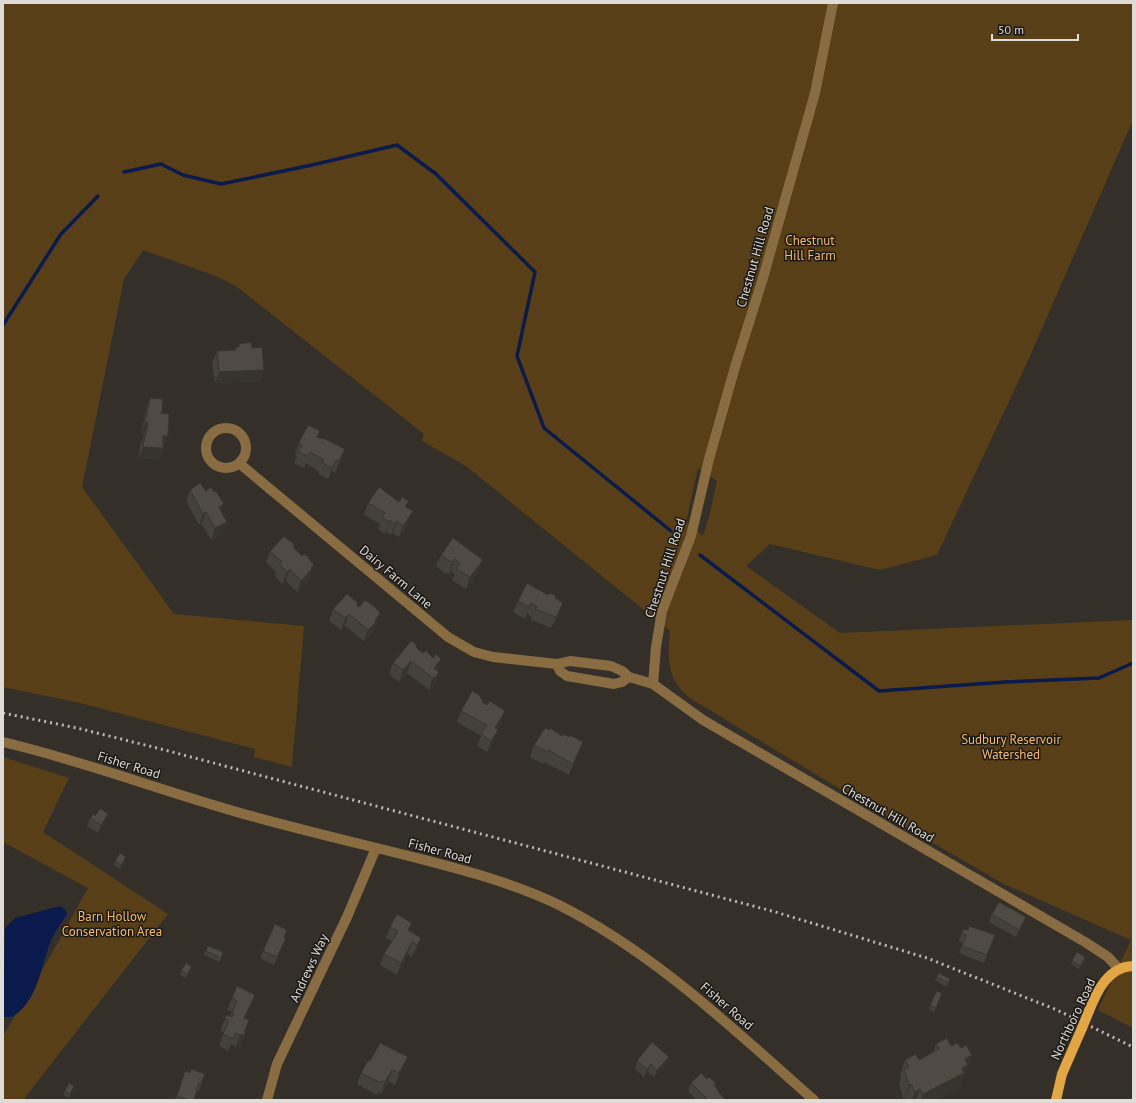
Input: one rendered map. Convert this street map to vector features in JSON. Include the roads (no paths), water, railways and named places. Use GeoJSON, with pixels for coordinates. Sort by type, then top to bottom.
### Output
{"type":"FeatureCollection","features":[{"type":"Feature","properties":{"kind":"main road","name":"Northboro Road"},"geometry":{"type":"LineString","coordinates":[[1056,1100],[1062,1074],[1096,995],[1105,980],[1119,969],[1133,966]]}},
{"type":"Feature","properties":{"kind":"street","name":"Chestnut Hill Road"},"geometry":{"type":"LineString","coordinates":[[833,3],[815,93],[763,278],[735,366],[709,459],[691,536],[662,611],[656,647],[653,684],[703,720],[1085,942],[1108,957],[1119,969]]}},
{"type":"Feature","properties":{"kind":"street"},"geometry":{"type":"LineString","coordinates":[[225,428],[237,431],[242,435],[247,447],[244,459],[240,464],[227,468],[214,464],[207,452],[208,439],[213,433],[225,428]]}},
{"type":"Feature","properties":{"kind":"street","name":"Dairy Farm Lane"},"geometry":{"type":"LineString","coordinates":[[240,464],[448,637],[474,652],[493,657],[557,664],[570,661],[611,666],[622,670],[629,677],[653,684]]}},
{"type":"Feature","properties":{"kind":"street"},"geometry":{"type":"LineString","coordinates":[[557,664],[560,671],[567,676],[614,684],[622,682],[629,677]]}},
{"type":"Feature","properties":{"kind":"street","name":"Fisher Road"},"geometry":{"type":"LineString","coordinates":[[3,742],[248,815],[454,868],[518,888],[558,905],[601,928],[655,963],[685,986],[814,1100]]}},
{"type":"Feature","properties":{"kind":"street","name":"Andrews Way"},"geometry":{"type":"LineString","coordinates":[[267,1100],[277,1064],[348,917],[376,848]]}},
{"type":"Feature","properties":{"kind":"water"},"geometry":{"type":"Polygon","coordinates":[[[60,906],[65,909],[67,914],[54,934],[47,951],[38,982],[28,1002],[12,1017],[3,1017],[5,928],[15,918],[60,906]]]}},
{"type":"Feature","properties":{"kind":"waterway"},"geometry":{"type":"LineString","coordinates":[[124,172],[161,164],[183,175],[221,184],[397,145],[436,174],[535,272],[517,356],[544,428],[671,531]]}},
{"type":"Feature","properties":{"kind":"waterway"},"geometry":{"type":"LineString","coordinates":[[3,325],[61,234],[98,196]]}},
{"type":"Feature","properties":{"kind":"waterway"},"geometry":{"type":"LineString","coordinates":[[700,555],[879,691],[1005,682],[1099,678],[1133,663]]}},
{"type":"Feature","properties":{"kind":"railway"},"geometry":{"type":"LineString","coordinates":[[3,713],[77,728],[157,748],[772,911],[927,958],[1057,1010],[1133,1047]]}},
{"type":"Feature","properties":{"kind":"park label","name":"Chestnut Hill Farm"},"geometry":{"type":"Point","coordinates":[810,248]}},
{"type":"Feature","properties":{"kind":"park label","name":"Sudbury Reservoir Watershed"},"geometry":{"type":"Point","coordinates":[1011,746]}},
{"type":"Feature","properties":{"kind":"park label","name":"Barn Hollow Conservation Area"},"geometry":{"type":"Point","coordinates":[112,924]}}]}
